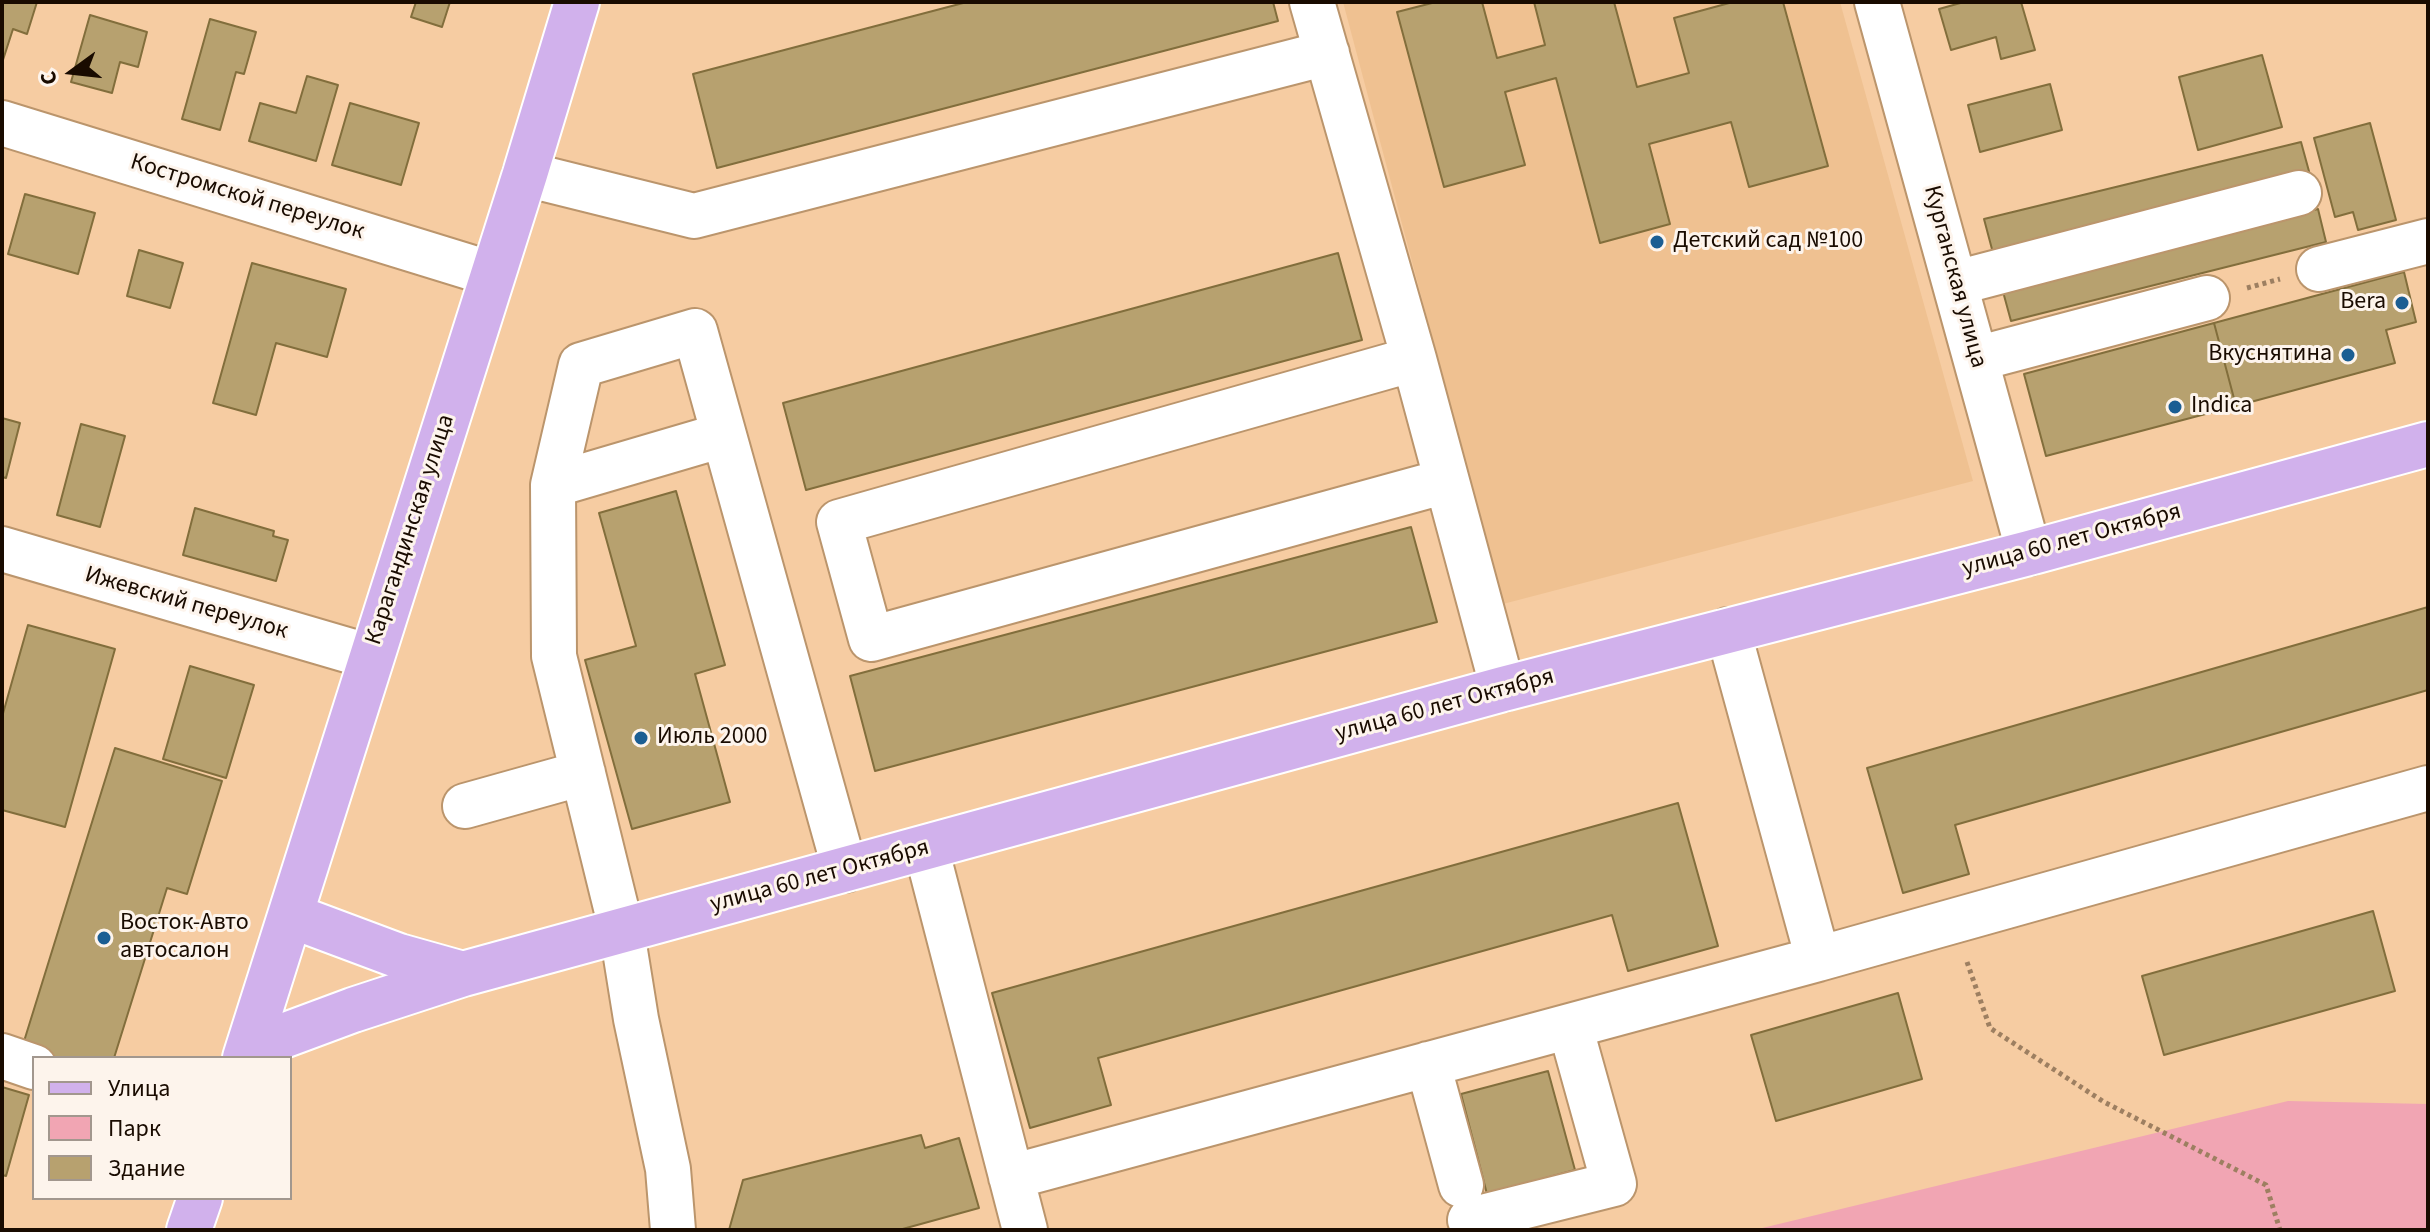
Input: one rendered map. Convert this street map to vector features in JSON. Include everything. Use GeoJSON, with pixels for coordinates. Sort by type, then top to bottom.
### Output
{"type":"FeatureCollection","features":[{"type":"Feature","properties":{"kind":"main road","name":"Карагандинская улица"},"geometry":{"type":"LineString","coordinates":[[247,1054],[577,2]]}},
{"type":"Feature","properties":{"kind":"main road","name":"улица 60 лет Октября"},"geometry":{"type":"LineString","coordinates":[[247,1054],[353,1010],[463,974],[1503,689],[2029,553],[2428,444]]}},
{"type":"Feature","properties":{"kind":"main road"},"geometry":{"type":"LineString","coordinates":[[292,916],[399,956],[463,974]]}},
{"type":"Feature","properties":{"kind":"main road"},"geometry":{"type":"LineString","coordinates":[[189,1230],[199,1200]]}},
{"type":"Feature","properties":{"kind":"street"},"geometry":{"type":"LineString","coordinates":[[1312,2],[1414,359],[1503,689]]}},
{"type":"Feature","properties":{"kind":"street","name":"Курганская улица"},"geometry":{"type":"LineString","coordinates":[[1877,2],[2029,553]]}},
{"type":"Feature","properties":{"kind":"street"},"geometry":{"type":"LineString","coordinates":[[525,174],[694,216],[1327,53]]}},
{"type":"Feature","properties":{"kind":"street","name":"Костромской переулок"},"geometry":{"type":"LineString","coordinates":[[2,123],[492,274]]}},
{"type":"Feature","properties":{"kind":"street"},"geometry":{"type":"LineString","coordinates":[[1956,283],[2299,193]]}},
{"type":"Feature","properties":{"kind":"street"},"geometry":{"type":"LineString","coordinates":[[2319,269],[2426,248]]}},
{"type":"Feature","properties":{"kind":"street"},"geometry":{"type":"LineString","coordinates":[[1976,359],[2207,298]]}},
{"type":"Feature","properties":{"kind":"street"},"geometry":{"type":"LineString","coordinates":[[673,1230],[668,1169],[636,1019],[622,932],[554,656],[553,485],[581,365],[695,331],[845,870]]}},
{"type":"Feature","properties":{"kind":"street"},"geometry":{"type":"LineString","coordinates":[[1414,359],[839,522],[871,639],[1446,481]]}},
{"type":"Feature","properties":{"kind":"street"},"geometry":{"type":"LineString","coordinates":[[553,485],[723,435]]}},
{"type":"Feature","properties":{"kind":"street","name":"Ижевский переулок"},"geometry":{"type":"LineString","coordinates":[[2,549],[371,657]]}},
{"type":"Feature","properties":{"kind":"street"},"geometry":{"type":"LineString","coordinates":[[1728,630],[1818,959]]}},
{"type":"Feature","properties":{"kind":"street"},"geometry":{"type":"LineString","coordinates":[[465,806],[583,773]]}},
{"type":"Feature","properties":{"kind":"street"},"geometry":{"type":"LineString","coordinates":[[1011,1177],[1818,959],[2428,788]]}},
{"type":"Feature","properties":{"kind":"street"},"geometry":{"type":"LineString","coordinates":[[926,848],[1025,1230]]}},
{"type":"Feature","properties":{"kind":"street"},"geometry":{"type":"LineString","coordinates":[[1428,1064],[1466,1202],[1614,1184],[1570,1026]]}},
{"type":"Feature","properties":{"kind":"street"},"geometry":{"type":"LineString","coordinates":[[2,1056],[32,1066]]}},
{"type":"Feature","properties":{"kind":"path"},"geometry":{"type":"LineString","coordinates":[[2207,298],[2319,269]]}},
{"type":"Feature","properties":{"kind":"path"},"geometry":{"type":"LineString","coordinates":[[1952,920],[1990,1028],[2104,1102],[2266,1185],[2280,1230]]}},
{"type":"Feature","properties":{"kind":"shaded area","name":"Детский сад №100"},"geometry":{"type":"Polygon","coordinates":[[[1343,2],[1840,2],[1973,481],[1503,604],[1343,2]]]}},
{"type":"Feature","properties":{"kind":"green space"},"geometry":{"type":"Polygon","coordinates":[[[2288,1101],[2428,1104],[2428,1230],[1754,1230],[2288,1101]]]}},
{"type":"Feature","properties":{"kind":"building"},"geometry":{"type":"Polygon","coordinates":[[[2,2],[37,2],[27,34],[13,29],[2,63],[2,2]]]}},
{"type":"Feature","properties":{"kind":"building"},"geometry":{"type":"Polygon","coordinates":[[[416,2],[450,2],[442,27],[411,17],[416,2]]]}},
{"type":"Feature","properties":{"kind":"building"},"geometry":{"type":"Polygon","coordinates":[[[967,2],[1273,2],[1278,21],[717,168],[693,74],[967,2]]]}},
{"type":"Feature","properties":{"kind":"building"},"geometry":{"type":"Polygon","coordinates":[[[1436,2],[1482,2],[1497,58],[1545,45],[1534,2],[1614,2],[1637,87],[1689,73],[1674,18],[1733,2],[1783,2],[1828,166],[1749,187],[1731,122],[1649,144],[1670,224],[1600,243],[1556,78],[1505,92],[1525,165],[1444,187],[1397,12],[1436,2]]]}},
{"type":"Feature","properties":{"kind":"building"},"geometry":{"type":"Polygon","coordinates":[[[1964,2],[2021,2],[2035,50],[2001,59],[1996,37],[1951,50],[1939,9],[1964,2]]]}},
{"type":"Feature","properties":{"kind":"building"},"geometry":{"type":"Polygon","coordinates":[[[90,15],[147,32],[138,67],[120,62],[112,93],[71,82],[90,15]]]}},
{"type":"Feature","properties":{"kind":"building"},"geometry":{"type":"Polygon","coordinates":[[[210,19],[256,32],[244,74],[236,72],[220,130],[182,119],[210,19]]]}},
{"type":"Feature","properties":{"kind":"building"},"geometry":{"type":"Polygon","coordinates":[[[2262,55],[2282,127],[2198,150],[2179,77],[2262,55]]]}},
{"type":"Feature","properties":{"kind":"building"},"geometry":{"type":"Polygon","coordinates":[[[307,76],[338,85],[316,161],[249,141],[260,103],[296,113],[307,76]]]}},
{"type":"Feature","properties":{"kind":"building"},"geometry":{"type":"Polygon","coordinates":[[[2050,84],[2062,130],[1980,152],[1968,105],[2050,84]]]}},
{"type":"Feature","properties":{"kind":"building"},"geometry":{"type":"Polygon","coordinates":[[[350,103],[419,123],[401,185],[332,165],[350,103]]]}},
{"type":"Feature","properties":{"kind":"building"},"geometry":{"type":"Polygon","coordinates":[[[2370,123],[2396,220],[2358,230],[2353,212],[2335,217],[2314,138],[2370,123]]]}},
{"type":"Feature","properties":{"kind":"building"},"geometry":{"type":"Polygon","coordinates":[[[2301,142],[2310,175],[1993,253],[1984,219],[2301,142]]]}},
{"type":"Feature","properties":{"kind":"building"},"geometry":{"type":"Polygon","coordinates":[[[25,194],[95,213],[78,274],[8,254],[25,194]]]}},
{"type":"Feature","properties":{"kind":"building"},"geometry":{"type":"Polygon","coordinates":[[[2318,209],[2326,242],[2011,321],[2002,288],[2318,209]]]}},
{"type":"Feature","properties":{"kind":"building"},"geometry":{"type":"Polygon","coordinates":[[[139,250],[183,263],[170,308],[127,296],[139,250]]]}},
{"type":"Feature","properties":{"kind":"building"},"geometry":{"type":"Polygon","coordinates":[[[1338,253],[1362,340],[806,490],[783,403],[1338,253]]]}},
{"type":"Feature","properties":{"kind":"building"},"geometry":{"type":"Polygon","coordinates":[[[252,263],[346,289],[327,357],[276,343],[256,415],[213,403],[252,263]]]}},
{"type":"Feature","properties":{"kind":"building"},"geometry":{"type":"Polygon","coordinates":[[[2404,272],[2416,322],[2386,330],[2395,363],[2236,406],[2214,323],[2404,272]]]}},
{"type":"Feature","properties":{"kind":"building"},"geometry":{"type":"Polygon","coordinates":[[[2214,323],[2236,406],[2046,456],[2024,374],[2214,323]]]}},
{"type":"Feature","properties":{"kind":"building"},"geometry":{"type":"Polygon","coordinates":[[[2,418],[20,423],[6,478],[2,477],[2,418]]]}},
{"type":"Feature","properties":{"kind":"building"},"geometry":{"type":"Polygon","coordinates":[[[81,424],[125,436],[100,527],[57,515],[81,424]]]}},
{"type":"Feature","properties":{"kind":"building"},"geometry":{"type":"Polygon","coordinates":[[[676,491],[725,665],[695,674],[730,802],[632,829],[585,660],[636,646],[599,513],[676,491]]]}},
{"type":"Feature","properties":{"kind":"building"},"geometry":{"type":"Polygon","coordinates":[[[195,508],[274,531],[273,536],[288,540],[276,581],[183,555],[195,508]]]}},
{"type":"Feature","properties":{"kind":"building"},"geometry":{"type":"Polygon","coordinates":[[[1411,527],[1437,622],[875,771],[850,676],[1411,527]]]}},
{"type":"Feature","properties":{"kind":"building"},"geometry":{"type":"Polygon","coordinates":[[[2428,607],[2428,690],[1955,825],[1969,874],[1903,893],[1867,768],[2428,607]]]}},
{"type":"Feature","properties":{"kind":"building"},"geometry":{"type":"Polygon","coordinates":[[[28,625],[115,649],[65,827],[2,810],[2,717],[28,625]]]}},
{"type":"Feature","properties":{"kind":"building"},"geometry":{"type":"Polygon","coordinates":[[[190,666],[254,685],[226,778],[163,759],[190,666]]]}},
{"type":"Feature","properties":{"kind":"building","name":"Восток-Авто автосалон"},"geometry":{"type":"Polygon","coordinates":[[[115,748],[222,781],[187,894],[167,888],[115,1056],[36,1056],[21,1051],[115,748]]]}},
{"type":"Feature","properties":{"kind":"building"},"geometry":{"type":"Polygon","coordinates":[[[1678,803],[1718,946],[1628,971],[1612,915],[1098,1058],[1111,1105],[1030,1128],[992,993],[1678,803]]]}},
{"type":"Feature","properties":{"kind":"building"},"geometry":{"type":"Polygon","coordinates":[[[2373,911],[2395,991],[2164,1055],[2142,976],[2373,911]]]}},
{"type":"Feature","properties":{"kind":"building"},"geometry":{"type":"Polygon","coordinates":[[[1898,993],[1922,1079],[1776,1121],[1751,1035],[1898,993]]]}},
{"type":"Feature","properties":{"kind":"building"},"geometry":{"type":"Polygon","coordinates":[[[1548,1071],[1575,1170],[1487,1194],[1461,1094],[1548,1071]]]}},
{"type":"Feature","properties":{"kind":"building"},"geometry":{"type":"Polygon","coordinates":[[[2,1087],[29,1095],[6,1176],[2,1175],[2,1087]]]}},
{"type":"Feature","properties":{"kind":"building"},"geometry":{"type":"Polygon","coordinates":[[[921,1135],[925,1148],[959,1138],[979,1208],[899,1230],[729,1230],[743,1180],[921,1135]]]}},
{"type":"Feature","properties":{"kind":"place","name":"Детский сад №100"},"geometry":{"type":"Point","coordinates":[1657,242]}},
{"type":"Feature","properties":{"kind":"place","name":"Bera"},"geometry":{"type":"Point","coordinates":[2402,303]}},
{"type":"Feature","properties":{"kind":"place","name":"Вкуснятина"},"geometry":{"type":"Point","coordinates":[2348,355]}},
{"type":"Feature","properties":{"kind":"place","name":"Indica"},"geometry":{"type":"Point","coordinates":[2175,407]}},
{"type":"Feature","properties":{"kind":"place","name":"Июль 2000"},"geometry":{"type":"Point","coordinates":[641,738]}},
{"type":"Feature","properties":{"kind":"place","name":"Восток-Авто автосалон"},"geometry":{"type":"Point","coordinates":[104,938]}}]}
